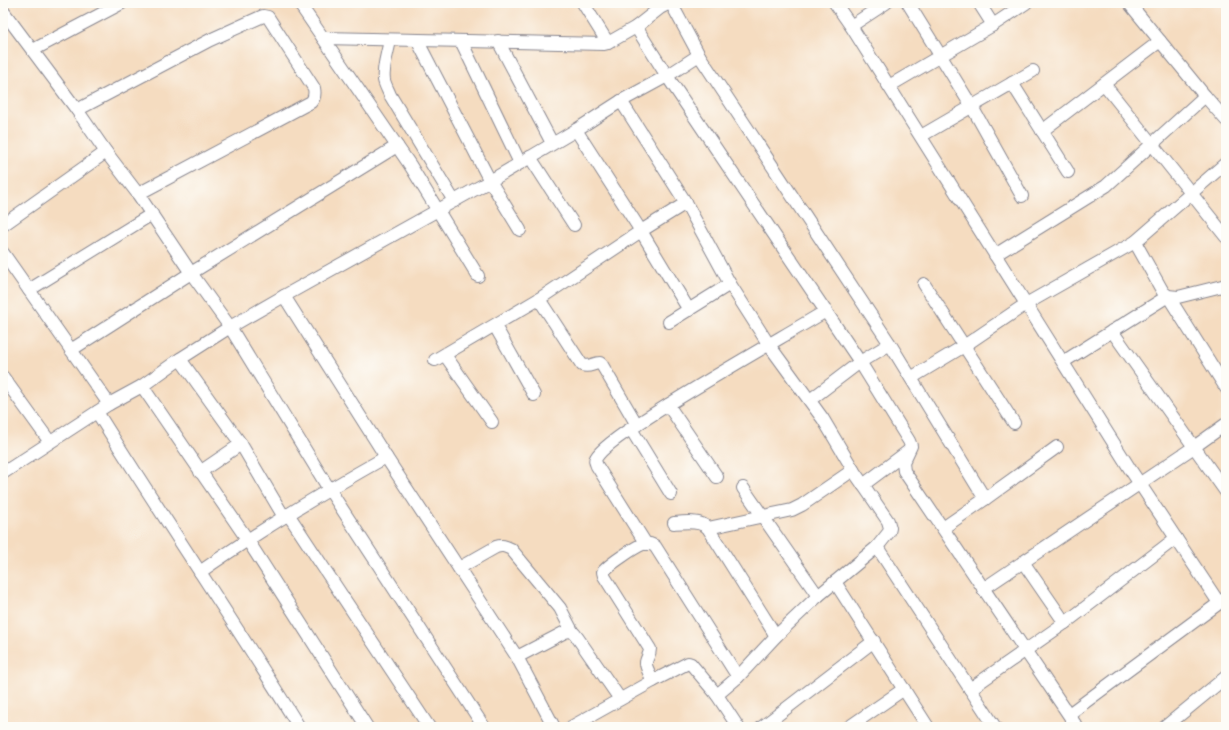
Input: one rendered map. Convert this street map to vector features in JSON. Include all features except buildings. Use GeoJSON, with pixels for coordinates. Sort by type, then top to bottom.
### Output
{"type":"FeatureCollection","features":[{"type":"Feature","properties":{"kind":"street"},"geometry":{"type":"LineString","coordinates":[[33,50],[122,3]]}},
{"type":"Feature","properties":{"kind":"street"},"geometry":{"type":"LineString","coordinates":[[299,3],[410,165],[478,276]]}},
{"type":"Feature","properties":{"kind":"street"},"geometry":{"type":"LineString","coordinates":[[583,3],[608,43]]}},
{"type":"Feature","properties":{"kind":"street"},"geometry":{"type":"LineString","coordinates":[[835,3],[921,136],[1140,484],[1176,538],[1222,600],[1069,714]]}},
{"type":"Feature","properties":{"kind":"street"},"geometry":{"type":"LineString","coordinates":[[851,26],[886,3]]}},
{"type":"Feature","properties":{"kind":"street"},"geometry":{"type":"LineString","coordinates":[[908,3],[972,106],[1022,196]]}},
{"type":"Feature","properties":{"kind":"street"},"geometry":{"type":"LineString","coordinates":[[979,3],[992,25]]}},
{"type":"Feature","properties":{"kind":"street"},"geometry":{"type":"LineString","coordinates":[[889,86],[941,56],[1026,3]]}},
{"type":"Feature","properties":{"kind":"street"},"geometry":{"type":"LineString","coordinates":[[1129,3],[1204,96],[1226,120]]}},
{"type":"Feature","properties":{"kind":"street"},"geometry":{"type":"LineString","coordinates":[[323,38],[608,43],[636,27],[665,4],[890,344],[985,499]]}},
{"type":"Feature","properties":{"kind":"street"},"geometry":{"type":"LineString","coordinates":[[3,11],[138,194],[230,328],[329,489],[484,727]]}},
{"type":"Feature","properties":{"kind":"street"},"geometry":{"type":"LineString","coordinates":[[77,110],[210,40],[263,16],[268,17],[314,88],[315,92],[313,100],[138,194]]}},
{"type":"Feature","properties":{"kind":"street"},"geometry":{"type":"LineString","coordinates":[[636,27],[667,76],[860,362],[909,441],[911,446],[903,463],[904,471],[1077,727]]}},
{"type":"Feature","properties":{"kind":"street"},"geometry":{"type":"LineString","coordinates":[[390,40],[384,79],[386,87],[454,201]]}},
{"type":"Feature","properties":{"kind":"street"},"geometry":{"type":"LineString","coordinates":[[417,40],[490,181],[520,230]]}},
{"type":"Feature","properties":{"kind":"street"},"geometry":{"type":"LineString","coordinates":[[461,41],[525,160],[574,225]]}},
{"type":"Feature","properties":{"kind":"street"},"geometry":{"type":"LineString","coordinates":[[498,41],[552,143]]}},
{"type":"Feature","properties":{"kind":"street"},"geometry":{"type":"LineString","coordinates":[[1042,131],[1160,41]]}},
{"type":"Feature","properties":{"kind":"street"},"geometry":{"type":"LineString","coordinates":[[3,472],[96,412],[142,386],[180,359],[230,328],[284,296],[490,181],[576,130],[621,100],[667,76],[699,55]]}},
{"type":"Feature","properties":{"kind":"street"},"geometry":{"type":"LineString","coordinates":[[921,136],[1033,71]]}},
{"type":"Feature","properties":{"kind":"street"},"geometry":{"type":"LineString","coordinates":[[1012,83],[1068,172]]}},
{"type":"Feature","properties":{"kind":"street"},"geometry":{"type":"LineString","coordinates":[[1104,84],[1226,237]]}},
{"type":"Feature","properties":{"kind":"street"},"geometry":{"type":"LineString","coordinates":[[995,255],[1106,186],[1204,96]]}},
{"type":"Feature","properties":{"kind":"street"},"geometry":{"type":"LineString","coordinates":[[621,100],[686,203],[730,284],[769,345],[823,419],[853,470],[890,524],[889,532],[877,547],[818,596],[776,636],[738,677],[717,695]]}},
{"type":"Feature","properties":{"kind":"street"},"geometry":{"type":"LineString","coordinates":[[576,130],[641,231],[689,310]]}},
{"type":"Feature","properties":{"kind":"street"},"geometry":{"type":"LineString","coordinates":[[71,350],[191,273],[397,146]]}},
{"type":"Feature","properties":{"kind":"street"},"geometry":{"type":"LineString","coordinates":[[3,225],[106,152]]}},
{"type":"Feature","properties":{"kind":"street"},"geometry":{"type":"LineString","coordinates":[[911,378],[964,346],[1026,304],[1135,242],[1226,163]]}},
{"type":"Feature","properties":{"kind":"street"},"geometry":{"type":"LineString","coordinates":[[492,422],[440,357],[539,299],[686,203]]}},
{"type":"Feature","properties":{"kind":"street"},"geometry":{"type":"LineString","coordinates":[[29,290],[152,214]]}},
{"type":"Feature","properties":{"kind":"street"},"geometry":{"type":"LineString","coordinates":[[1135,242],[1163,292],[1168,296],[1226,388]]}},
{"type":"Feature","properties":{"kind":"street"},"geometry":{"type":"LineString","coordinates":[[3,253],[109,404]]}},
{"type":"Feature","properties":{"kind":"street"},"geometry":{"type":"LineString","coordinates":[[669,322],[730,284]]}},
{"type":"Feature","properties":{"kind":"street"},"geometry":{"type":"LineString","coordinates":[[924,284],[1014,423]]}},
{"type":"Feature","properties":{"kind":"street"},"geometry":{"type":"LineString","coordinates":[[1063,362],[1168,296],[1178,297],[1226,285]]}},
{"type":"Feature","properties":{"kind":"street"},"geometry":{"type":"LineString","coordinates":[[284,296],[386,457],[518,657],[554,727]]}},
{"type":"Feature","properties":{"kind":"street"},"geometry":{"type":"LineString","coordinates":[[539,299],[582,365],[588,367],[597,363],[602,365],[671,494]]}},
{"type":"Feature","properties":{"kind":"street"},"geometry":{"type":"LineString","coordinates":[[646,544],[597,466],[595,461],[596,457],[634,427],[668,405],[826,311]]}},
{"type":"Feature","properties":{"kind":"street"},"geometry":{"type":"LineString","coordinates":[[495,326],[534,395]]}},
{"type":"Feature","properties":{"kind":"street"},"geometry":{"type":"LineString","coordinates":[[1112,331],[1226,492]]}},
{"type":"Feature","properties":{"kind":"street"},"geometry":{"type":"LineString","coordinates":[[810,400],[860,362],[890,344]]}},
{"type":"Feature","properties":{"kind":"street"},"geometry":{"type":"LineString","coordinates":[[180,359],[241,444],[286,515],[429,727]]}},
{"type":"Feature","properties":{"kind":"street"},"geometry":{"type":"LineString","coordinates":[[3,377],[50,442]]}},
{"type":"Feature","properties":{"kind":"street"},"geometry":{"type":"LineString","coordinates":[[142,386],[247,539],[367,727]]}},
{"type":"Feature","properties":{"kind":"street"},"geometry":{"type":"LineString","coordinates":[[668,405],[717,477]]}},
{"type":"Feature","properties":{"kind":"street"},"geometry":{"type":"LineString","coordinates":[[96,412],[300,727]]}},
{"type":"Feature","properties":{"kind":"street"},"geometry":{"type":"LineString","coordinates":[[983,589],[1140,484],[1226,424]]}},
{"type":"Feature","properties":{"kind":"street"},"geometry":{"type":"LineString","coordinates":[[200,472],[241,444]]}},
{"type":"Feature","properties":{"kind":"street"},"geometry":{"type":"LineString","coordinates":[[943,528],[1057,448]]}},
{"type":"Feature","properties":{"kind":"street"},"geometry":{"type":"LineString","coordinates":[[863,485],[908,452]]}},
{"type":"Feature","properties":{"kind":"street"},"geometry":{"type":"LineString","coordinates":[[200,572],[247,539],[329,489],[386,457]]}},
{"type":"Feature","properties":{"kind":"street"},"geometry":{"type":"LineString","coordinates":[[708,528],[792,510],[802,505],[853,470]]}},
{"type":"Feature","properties":{"kind":"street"},"geometry":{"type":"LineString","coordinates":[[743,488],[818,596]]}},
{"type":"Feature","properties":{"kind":"street"},"geometry":{"type":"LineString","coordinates":[[674,523],[681,522],[702,524],[708,528],[776,636]]}},
{"type":"Feature","properties":{"kind":"street"},"geometry":{"type":"LineString","coordinates":[[970,690],[1065,622],[1176,538]]}},
{"type":"Feature","properties":{"kind":"street"},"geometry":{"type":"LineString","coordinates":[[653,681],[646,664],[650,654],[650,649],[606,580],[603,572],[607,567],[639,546],[646,544],[655,546],[738,677]]}},
{"type":"Feature","properties":{"kind":"street"},"geometry":{"type":"LineString","coordinates":[[459,568],[496,547],[506,546],[511,549],[560,608],[572,632],[620,699]]}},
{"type":"Feature","properties":{"kind":"street"},"geometry":{"type":"LineString","coordinates":[[877,547],[995,727]]}},
{"type":"Feature","properties":{"kind":"street"},"geometry":{"type":"LineString","coordinates":[[1023,562],[1065,622]]}},
{"type":"Feature","properties":{"kind":"street"},"geometry":{"type":"LineString","coordinates":[[835,582],[904,689],[925,726]]}},
{"type":"Feature","properties":{"kind":"street"},"geometry":{"type":"LineString","coordinates":[[518,657],[565,632],[572,632]]}},
{"type":"Feature","properties":{"kind":"street"},"geometry":{"type":"LineString","coordinates":[[762,727],[874,642]]}},
{"type":"Feature","properties":{"kind":"street"},"geometry":{"type":"LineString","coordinates":[[571,727],[688,663],[691,664],[717,695],[738,727]]}},
{"type":"Feature","properties":{"kind":"street"},"geometry":{"type":"LineString","coordinates":[[1165,727],[1226,677]]}},
{"type":"Feature","properties":{"kind":"street"},"geometry":{"type":"LineString","coordinates":[[849,727],[904,689]]}}]}
